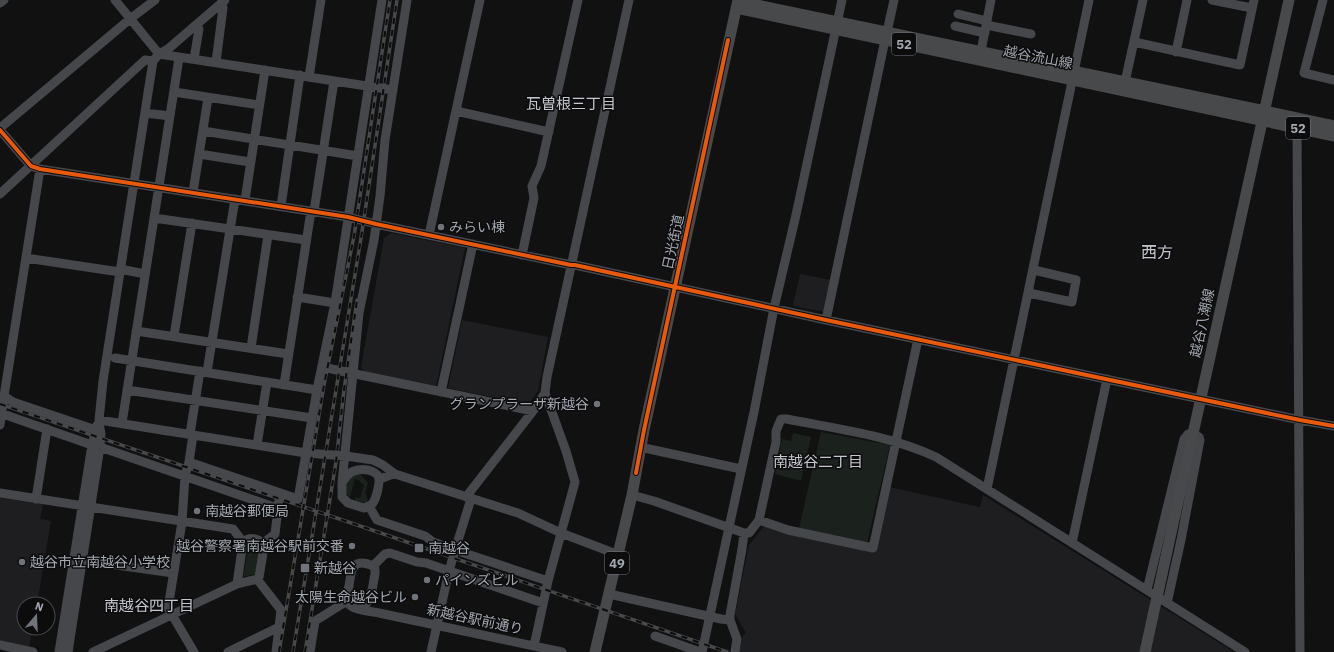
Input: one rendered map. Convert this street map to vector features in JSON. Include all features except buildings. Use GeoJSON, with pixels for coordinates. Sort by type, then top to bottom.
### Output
{"type":"FeatureCollection","features":[{"type":"Feature","properties":{"kind":"main road","name":"越谷八潮線"},"geometry":{"type":"LineString","coordinates":[[1145,652],[1289,0]]}},
{"type":"Feature","properties":{"kind":"main road","name":"越谷流山線"},"geometry":{"type":"LineString","coordinates":[[736,2],[886,36],[978,61],[1126,82],[1264,116],[1297,128],[1334,136]]}},
{"type":"Feature","properties":{"kind":"main road","name":"日光街道"},"geometry":{"type":"LineString","coordinates":[[595,652],[619,555],[632,495],[640,447],[736,2]]}},
{"type":"Feature","properties":{"kind":"main road","name":"越谷流山線"},"geometry":{"type":"LineString","coordinates":[[886,36],[981,51],[1074,75],[1264,116],[1334,126]]}},
{"type":"Feature","properties":{"kind":"street"},"geometry":{"type":"LineString","coordinates":[[0,4],[4,0]]}},
{"type":"Feature","properties":{"kind":"street"},"geometry":{"type":"LineString","coordinates":[[59,652],[96,446],[96,430],[99,420],[101,396],[120,271],[145,113],[156,57],[130,18],[115,0]]}},
{"type":"Feature","properties":{"kind":"street"},"geometry":{"type":"LineString","coordinates":[[155,0],[130,18],[0,129],[31,166],[40,169],[348,216],[376,224],[675,286],[826,320],[1334,426]]}},
{"type":"Feature","properties":{"kind":"street"},"geometry":{"type":"LineString","coordinates":[[281,206],[290,145],[321,0]]}},
{"type":"Feature","properties":{"kind":"street"},"geometry":{"type":"LineString","coordinates":[[189,462],[298,499],[317,390],[335,303],[382,0]]}},
{"type":"Feature","properties":{"kind":"street"},"geometry":{"type":"LineString","coordinates":[[380,479],[376,498],[369,506],[361,508],[345,501],[342,497],[342,483],[346,456],[359,313],[370,263],[376,224],[385,140],[407,0]]}},
{"type":"Feature","properties":{"kind":"street"},"geometry":{"type":"LineString","coordinates":[[429,235],[480,0]]}},
{"type":"Feature","properties":{"kind":"street"},"geometry":{"type":"LineString","coordinates":[[522,255],[534,198],[532,186],[541,166],[578,0]]}},
{"type":"Feature","properties":{"kind":"street"},"geometry":{"type":"LineString","coordinates":[[535,648],[548,581],[574,491],[575,482],[566,451],[545,393],[547,377],[629,0]]}},
{"type":"Feature","properties":{"kind":"street"},"geometry":{"type":"LineString","coordinates":[[654,636],[701,652],[763,367],[774,308],[796,215],[842,0]]}},
{"type":"Feature","properties":{"kind":"street"},"geometry":{"type":"LineString","coordinates":[[826,320],[894,0]]}},
{"type":"Feature","properties":{"kind":"street"},"geometry":{"type":"LineString","coordinates":[[981,51],[991,0]]}},
{"type":"Feature","properties":{"kind":"street"},"geometry":{"type":"LineString","coordinates":[[987,489],[1090,0]]}},
{"type":"Feature","properties":{"kind":"street"},"geometry":{"type":"LineString","coordinates":[[1126,82],[1144,0]]}},
{"type":"Feature","properties":{"kind":"street"},"geometry":{"type":"LineString","coordinates":[[1176,52],[1187,0]]}},
{"type":"Feature","properties":{"kind":"street"},"geometry":{"type":"LineString","coordinates":[[1134,42],[1240,65],[1253,4],[1212,0]]}},
{"type":"Feature","properties":{"kind":"street"},"geometry":{"type":"LineString","coordinates":[[1323,0],[1304,73],[1334,80]]}},
{"type":"Feature","properties":{"kind":"street"},"geometry":{"type":"LineString","coordinates":[[156,57],[168,49],[223,2]]}},
{"type":"Feature","properties":{"kind":"street"},"geometry":{"type":"LineString","coordinates":[[216,62],[223,2]]}},
{"type":"Feature","properties":{"kind":"street"},"geometry":{"type":"LineString","coordinates":[[958,14],[986,26]]}},
{"type":"Feature","properties":{"kind":"street"},"geometry":{"type":"LineString","coordinates":[[194,60],[199,29],[196,25]]}},
{"type":"Feature","properties":{"kind":"street"},"geometry":{"type":"LineString","coordinates":[[955,26],[986,26],[1031,34]]}},
{"type":"Feature","properties":{"kind":"street"},"geometry":{"type":"LineString","coordinates":[[0,194],[145,60],[156,57],[216,62],[393,90]]}},
{"type":"Feature","properties":{"kind":"street"},"geometry":{"type":"LineString","coordinates":[[122,423],[179,58]]}},
{"type":"Feature","properties":{"kind":"street"},"geometry":{"type":"LineString","coordinates":[[245,200],[265,70]]}},
{"type":"Feature","properties":{"kind":"street"},"geometry":{"type":"LineString","coordinates":[[284,385],[306,240],[334,81]]}},
{"type":"Feature","properties":{"kind":"street"},"geometry":{"type":"LineString","coordinates":[[174,92],[259,105]]}},
{"type":"Feature","properties":{"kind":"street"},"geometry":{"type":"LineString","coordinates":[[193,192],[208,98]]}},
{"type":"Feature","properties":{"kind":"street"},"geometry":{"type":"LineString","coordinates":[[456,111],[549,132]]}},
{"type":"Feature","properties":{"kind":"street"},"geometry":{"type":"LineString","coordinates":[[145,113],[170,116]]}},
{"type":"Feature","properties":{"kind":"street"},"geometry":{"type":"LineString","coordinates":[[1297,128],[1300,420],[1300,652]]}},
{"type":"Feature","properties":{"kind":"street"},"geometry":{"type":"LineString","coordinates":[[203,131],[358,156]]}},
{"type":"Feature","properties":{"kind":"street"},"geometry":{"type":"LineString","coordinates":[[199,154],[250,162]]}},
{"type":"Feature","properties":{"kind":"street"},"geometry":{"type":"LineString","coordinates":[[0,425],[40,169]]}},
{"type":"Feature","properties":{"kind":"street"},"geometry":{"type":"LineString","coordinates":[[194,652],[168,608],[182,522],[185,476],[189,462],[195,400],[213,342],[235,199]]}},
{"type":"Feature","properties":{"kind":"street"},"geometry":{"type":"LineString","coordinates":[[154,218],[306,240]]}},
{"type":"Feature","properties":{"kind":"street"},"geometry":{"type":"LineString","coordinates":[[174,336],[192,223]]}},
{"type":"Feature","properties":{"kind":"street"},"geometry":{"type":"LineString","coordinates":[[251,348],[268,235]]}},
{"type":"Feature","properties":{"kind":"street"},"geometry":{"type":"LineString","coordinates":[[441,392],[473,244]]}},
{"type":"Feature","properties":{"kind":"street"},"geometry":{"type":"LineString","coordinates":[[26,258],[145,274]]}},
{"type":"Feature","properties":{"kind":"street"},"geometry":{"type":"LineString","coordinates":[[1029,293],[1072,302],[1076,280],[1034,270]]}},
{"type":"Feature","properties":{"kind":"street"},"geometry":{"type":"LineString","coordinates":[[297,297],[335,303]]}},
{"type":"Feature","properties":{"kind":"street"},"geometry":{"type":"LineString","coordinates":[[136,331],[288,354]]}},
{"type":"Feature","properties":{"kind":"street"},"geometry":{"type":"LineString","coordinates":[[759,520],[788,530],[873,548],[918,339]]}},
{"type":"Feature","properties":{"kind":"street"},"geometry":{"type":"LineString","coordinates":[[115,358],[317,390]]}},
{"type":"Feature","properties":{"kind":"street"},"geometry":{"type":"LineString","coordinates":[[322,367],[532,411]]}},
{"type":"Feature","properties":{"kind":"street"},"geometry":{"type":"LineString","coordinates":[[1072,543],[1107,379]]}},
{"type":"Feature","properties":{"kind":"street"},"geometry":{"type":"LineString","coordinates":[[257,445],[267,382]]}},
{"type":"Feature","properties":{"kind":"street"},"geometry":{"type":"LineString","coordinates":[[127,390],[312,418]]}},
{"type":"Feature","properties":{"kind":"street"},"geometry":{"type":"LineString","coordinates":[[431,652],[449,571],[468,498],[545,393]]}},
{"type":"Feature","properties":{"kind":"street"},"geometry":{"type":"LineString","coordinates":[[4,396],[13,402],[96,430]]}},
{"type":"Feature","properties":{"kind":"street"},"geometry":{"type":"LineString","coordinates":[[1,413],[277,508]]}},
{"type":"Feature","properties":{"kind":"street"},"geometry":{"type":"LineString","coordinates":[[632,495],[654,501],[728,528],[749,533],[759,520],[776,442],[776,431],[781,419],[787,418],[896,441],[936,457],[1245,652]]}},
{"type":"Feature","properties":{"kind":"street"},"geometry":{"type":"LineString","coordinates":[[99,420],[306,453],[346,456],[376,461],[395,474],[518,513],[561,534],[619,555]]}},
{"type":"Feature","properties":{"kind":"street"},"geometry":{"type":"LineString","coordinates":[[96,446],[101,434],[99,420]]}},
{"type":"Feature","properties":{"kind":"street"},"geometry":{"type":"LineString","coordinates":[[36,499],[47,429]]}},
{"type":"Feature","properties":{"kind":"street"},"geometry":{"type":"LineString","coordinates":[[1147,590],[1184,439],[1188,434],[1193,434],[1199,437],[1200,440],[1181,540],[1167,602]]}},
{"type":"Feature","properties":{"kind":"street"},"geometry":{"type":"LineString","coordinates":[[640,447],[741,469]]}},
{"type":"Feature","properties":{"kind":"street"},"geometry":{"type":"LineString","coordinates":[[346,456],[351,466],[355,469],[372,472],[380,479]]}},
{"type":"Feature","properties":{"kind":"street"},"geometry":{"type":"LineString","coordinates":[[342,483],[347,475],[355,469]]}},
{"type":"Feature","properties":{"kind":"street"},"geometry":{"type":"LineString","coordinates":[[380,479],[390,474],[395,474]]}},
{"type":"Feature","properties":{"kind":"street"},"geometry":{"type":"LineString","coordinates":[[0,493],[233,529],[243,542],[237,584]]}},
{"type":"Feature","properties":{"kind":"street"},"geometry":{"type":"LineString","coordinates":[[263,543],[275,534],[277,508],[281,493]]}},
{"type":"Feature","properties":{"kind":"street"},"geometry":{"type":"LineString","coordinates":[[369,506],[377,520],[426,536],[433,542],[455,550],[548,581]]}},
{"type":"Feature","properties":{"kind":"street"},"geometry":{"type":"LineString","coordinates":[[68,652],[82,560],[86,507]]}},
{"type":"Feature","properties":{"kind":"street"},"geometry":{"type":"LineString","coordinates":[[735,652],[737,639],[730,620],[744,533]]}},
{"type":"Feature","properties":{"kind":"street"},"geometry":{"type":"LineString","coordinates":[[93,652],[237,584],[257,579],[260,575],[264,547],[263,543],[258,539],[249,538],[243,542]]}},
{"type":"Feature","properties":{"kind":"street"},"geometry":{"type":"LineString","coordinates":[[373,566],[385,554],[390,553],[417,562],[426,563],[543,603]]}},
{"type":"Feature","properties":{"kind":"street"},"geometry":{"type":"LineString","coordinates":[[82,560],[173,573]]}},
{"type":"Feature","properties":{"kind":"street"},"geometry":{"type":"LineString","coordinates":[[357,563],[373,566],[375,569],[375,574],[370,599],[364,607],[358,609],[350,606],[347,601],[351,570],[357,563]]}},
{"type":"Feature","properties":{"kind":"street"},"geometry":{"type":"LineString","coordinates":[[257,579],[281,610],[276,652]]}},
{"type":"Feature","properties":{"kind":"street"},"geometry":{"type":"LineString","coordinates":[[609,594],[730,620]]}},
{"type":"Feature","properties":{"kind":"street"},"geometry":{"type":"LineString","coordinates":[[370,599],[373,608],[382,614]]}},
{"type":"Feature","properties":{"kind":"street"},"geometry":{"type":"LineString","coordinates":[[310,652],[315,621],[347,601]]}},
{"type":"Feature","properties":{"kind":"street","name":"新越谷駅前通り"},"geometry":{"type":"LineString","coordinates":[[358,609],[437,625],[535,648],[562,652]]}},
{"type":"Feature","properties":{"kind":"street"},"geometry":{"type":"LineString","coordinates":[[228,652],[279,627]]}},
{"type":"Feature","properties":{"kind":"street"},"geometry":{"type":"LineString","coordinates":[[0,645],[33,652]]}},
{"type":"Feature","properties":{"kind":"shaded area"},"geometry":{"type":"Polygon","coordinates":[[[391,233],[465,248],[436,387],[364,372],[361,367],[384,238],[391,233]]]}},
{"type":"Feature","properties":{"kind":"shaded area"},"geometry":{"type":"Polygon","coordinates":[[[800,274],[831,280],[825,312],[793,306],[800,274]]]}},
{"type":"Feature","properties":{"kind":"shaded area"},"geometry":{"type":"Polygon","coordinates":[[[462,320],[548,337],[538,391],[531,401],[526,404],[448,388],[462,320]]]}},
{"type":"Feature","properties":{"kind":"shaded area"},"geometry":{"type":"Polygon","coordinates":[[[821,432],[890,445],[867,543],[799,528],[821,432]]]}},
{"type":"Feature","properties":{"kind":"shaded area"},"geometry":{"type":"Polygon","coordinates":[[[793,433],[811,437],[801,481],[775,474],[782,439],[791,441],[793,433]]]}},
{"type":"Feature","properties":{"kind":"shaded area"},"geometry":{"type":"Polygon","coordinates":[[[360,474],[368,483],[365,493],[368,500],[367,503],[355,500],[355,497],[360,498],[364,485],[360,481],[355,479],[350,497],[346,492],[347,483],[352,475],[360,474]]]}},
{"type":"Feature","properties":{"kind":"shaded area"},"geometry":{"type":"Polygon","coordinates":[[[889,487],[980,507],[983,495],[1234,652],[739,652],[743,635],[746,633],[735,614],[749,545],[765,525],[876,550],[889,487]]]}},
{"type":"Feature","properties":{"kind":"shaded area","name":"越谷市立南越谷小学校"},"geometry":{"type":"Polygon","coordinates":[[[0,498],[43,504],[40,519],[51,521],[38,596],[16,596],[16,636],[31,636],[29,648],[0,641],[0,498]]]}},
{"type":"Feature","properties":{"kind":"shaded area"},"geometry":{"type":"Polygon","coordinates":[[[251,542],[259,545],[257,567],[255,574],[243,577],[249,543],[251,542]]]}},
{"type":"Feature","properties":{"kind":"railway"},"geometry":{"type":"LineString","coordinates":[[279,652],[324,385],[354,236],[390,0]]}},
{"type":"Feature","properties":{"kind":"railway"},"geometry":{"type":"LineString","coordinates":[[293,652],[361,238],[397,0]]}},
{"type":"Feature","properties":{"kind":"railway"},"geometry":{"type":"LineString","coordinates":[[305,652],[336,462],[344,390],[357,300]]}},
{"type":"Feature","properties":{"kind":"railway"},"geometry":{"type":"LineString","coordinates":[[0,404],[727,652]]}},
{"type":"Feature","properties":{"kind":"cycle path"},"geometry":{"type":"LineString","coordinates":[[636,473],[728,40]]}},
{"type":"Feature","properties":{"kind":"cycle path"},"geometry":{"type":"LineString","coordinates":[[0,130],[31,166],[40,169],[348,217],[826,320],[1334,426]]}},
{"type":"Feature","properties":{"kind":"place","name":"みらい棟"},"geometry":{"type":"Point","coordinates":[441,227]}},
{"type":"Feature","properties":{"kind":"place","name":"グランプラーザ新越谷"},"geometry":{"type":"Point","coordinates":[597,404]}},
{"type":"Feature","properties":{"kind":"place","name":"南越谷郵便局"},"geometry":{"type":"Point","coordinates":[197,511]}},
{"type":"Feature","properties":{"kind":"place","name":"越谷警察署南越谷駅前交番"},"geometry":{"type":"Point","coordinates":[352,546]}},
{"type":"Feature","properties":{"kind":"place","name":"南越谷"},"geometry":{"type":"Point","coordinates":[419,548]}},
{"type":"Feature","properties":{"kind":"place","name":"越谷市立南越谷小学校"},"geometry":{"type":"Point","coordinates":[22,562]}},
{"type":"Feature","properties":{"kind":"place","name":"新越谷"},"geometry":{"type":"Point","coordinates":[305,568]}},
{"type":"Feature","properties":{"kind":"place","name":"パインズビル"},"geometry":{"type":"Point","coordinates":[427,580]}},
{"type":"Feature","properties":{"kind":"place","name":"太陽生命越谷ビル"},"geometry":{"type":"Point","coordinates":[415,597]}},
{"type":"Feature","properties":{"kind":"district","name":"瓦曽根三丁目"},"geometry":{"type":"Point","coordinates":[571,103]}},
{"type":"Feature","properties":{"kind":"district","name":"西方"},"geometry":{"type":"Point","coordinates":[1157,252]}},
{"type":"Feature","properties":{"kind":"district","name":"南越谷二丁目"},"geometry":{"type":"Point","coordinates":[818,461]}},
{"type":"Feature","properties":{"kind":"district","name":"南越谷四丁目"},"geometry":{"type":"Point","coordinates":[149,605]}}]}
